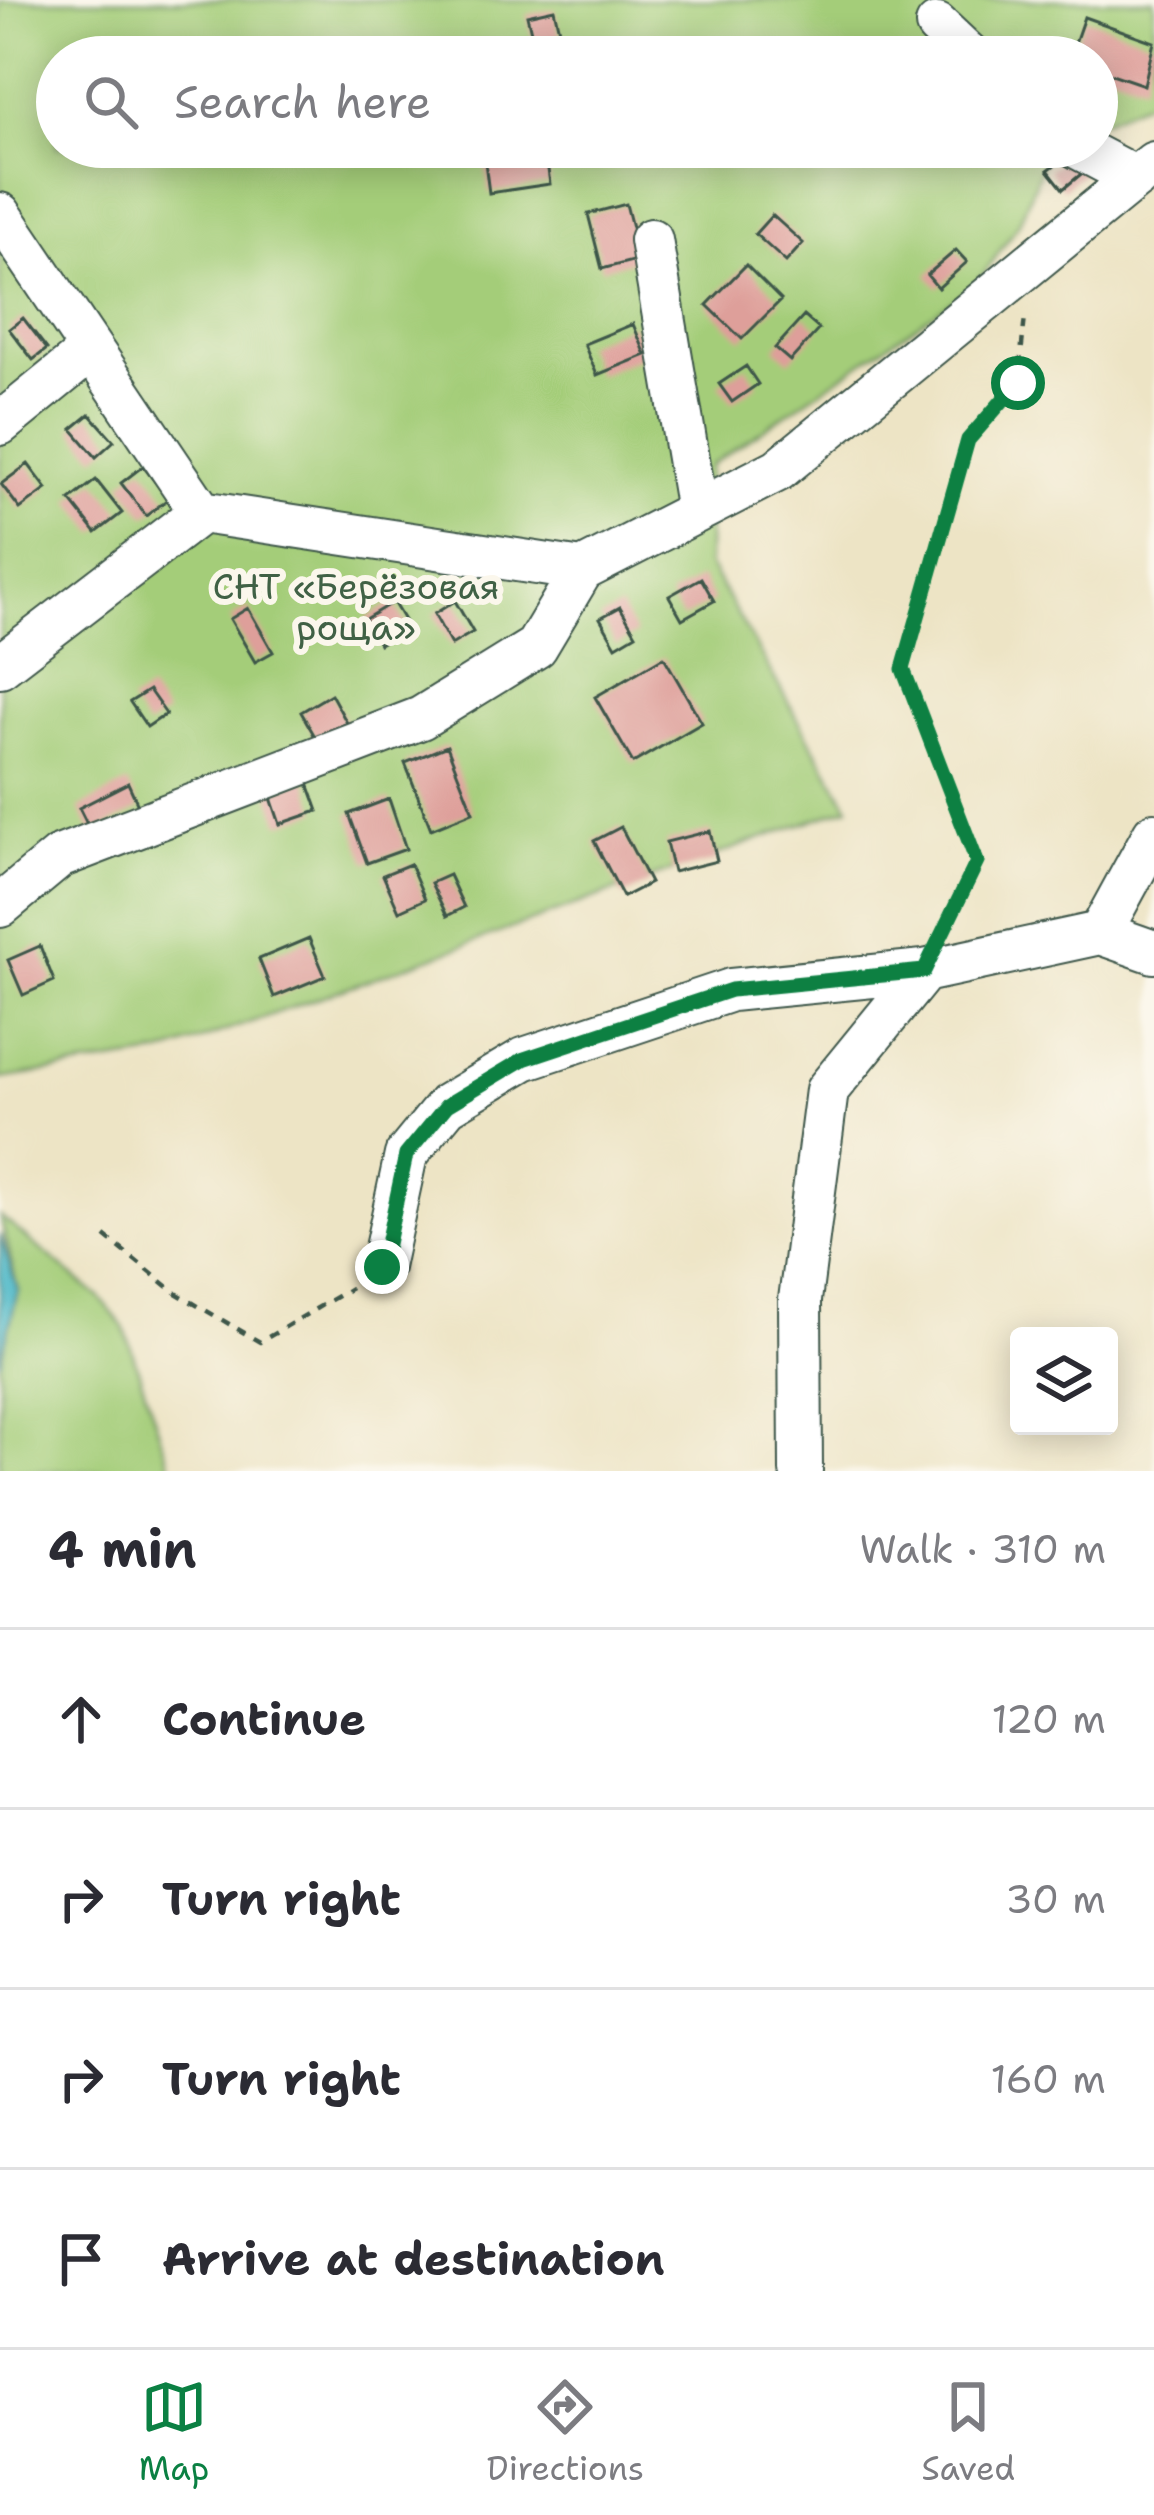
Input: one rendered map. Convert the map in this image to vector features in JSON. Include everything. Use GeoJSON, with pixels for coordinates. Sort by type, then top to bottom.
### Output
{"type":"FeatureCollection","features":[{"type":"Feature","properties":{"kind":"street"},"geometry":{"type":"LineString","coordinates":[[937,25],[949,36]]}},
{"type":"Feature","properties":{"kind":"street"},"geometry":{"type":"LineString","coordinates":[[0,907],[59,856],[421,718],[536,647],[582,569],[778,470],[1145,171]]}},
{"type":"Feature","properties":{"kind":"street"},"geometry":{"type":"LineString","coordinates":[[0,214],[201,512]]}},
{"type":"Feature","properties":{"kind":"street"},"geometry":{"type":"LineString","coordinates":[[651,240],[697,512]]}},
{"type":"Feature","properties":{"kind":"street"},"geometry":{"type":"LineString","coordinates":[[0,424],[91,350]]}},
{"type":"Feature","properties":{"kind":"street"},"geometry":{"type":"LineString","coordinates":[[0,666],[201,512],[582,569]]}},
{"type":"Feature","properties":{"kind":"street"},"geometry":{"type":"LineString","coordinates":[[1100,933],[1154,834]]}},
{"type":"Feature","properties":{"kind":"street"},"geometry":{"type":"LineString","coordinates":[[382,1267],[406,1155],[447,1105],[524,1059],[731,990],[924,971],[1100,933],[1154,952]]}},
{"type":"Feature","properties":{"kind":"street"},"geometry":{"type":"LineString","coordinates":[[801,1471],[800,1300],[827,1090],[924,971]]}},
{"type":"Feature","properties":{"kind":"path"},"geometry":{"type":"LineString","coordinates":[[924,971],[977,862],[903,669],[968,440],[1018,383],[1030,267]]}},
{"type":"Feature","properties":{"kind":"path"},"geometry":{"type":"LineString","coordinates":[[105,1236],[176,1292],[260,1342],[382,1267]]}},
{"type":"Feature","properties":{"kind":"green space","name":"СНТ «Берёзовая роща»"},"geometry":{"type":"Polygon","coordinates":[[[1154,0],[1154,98],[1118,114],[1118,36],[36,36],[36,168],[1041,168],[1019,223],[977,284],[709,466],[708,564],[849,807],[162,1054],[0,1079],[0,2],[1154,0]]]}},
{"type":"Feature","properties":{"kind":"green space"},"geometry":{"type":"Polygon","coordinates":[[[0,1216],[100,1298],[124,1327],[172,1471],[0,1471],[0,1363],[18,1290],[0,1216]]]}},
{"type":"Feature","properties":{"kind":"water"},"geometry":{"type":"Polygon","coordinates":[[[0,1234],[18,1290],[0,1363],[0,1234]]]}},
{"type":"Feature","properties":{"kind":"building"},"geometry":{"type":"Polygon","coordinates":[[[554,9],[560,36],[532,36],[527,15],[554,9]]]}},
{"type":"Feature","properties":{"kind":"building"},"geometry":{"type":"Polygon","coordinates":[[[1084,17],[1154,42],[1144,85],[1118,76],[1118,36],[1077,36],[1084,17]]]}},
{"type":"Feature","properties":{"kind":"building"},"geometry":{"type":"Polygon","coordinates":[[[486,168],[548,168],[550,184],[489,193],[486,168]]]}},
{"type":"Feature","properties":{"kind":"building"},"geometry":{"type":"Polygon","coordinates":[[[1084,168],[1086,170],[1063,189],[1048,170],[1084,168]]]}},
{"type":"Feature","properties":{"kind":"building"},"geometry":{"type":"Polygon","coordinates":[[[626,204],[640,259],[602,269],[588,214],[626,204]]]}},
{"type":"Feature","properties":{"kind":"building"},"geometry":{"type":"Polygon","coordinates":[[[772,215],[803,243],[786,262],[755,234],[772,215]]]}},
{"type":"Feature","properties":{"kind":"building"},"geometry":{"type":"Polygon","coordinates":[[[956,250],[967,262],[938,288],[927,275],[956,250]]]}},
{"type":"Feature","properties":{"kind":"building"},"geometry":{"type":"Polygon","coordinates":[[[746,265],[781,300],[742,339],[707,305],[746,265]]]}},
{"type":"Feature","properties":{"kind":"building"},"geometry":{"type":"Polygon","coordinates":[[[804,316],[819,329],[790,361],[775,348],[804,316]]]}},
{"type":"Feature","properties":{"kind":"building"},"geometry":{"type":"Polygon","coordinates":[[[23,318],[47,349],[33,360],[9,329],[23,318]]]}},
{"type":"Feature","properties":{"kind":"building"},"geometry":{"type":"Polygon","coordinates":[[[633,324],[646,355],[597,375],[584,344],[633,324]]]}},
{"type":"Feature","properties":{"kind":"building"},"geometry":{"type":"Polygon","coordinates":[[[746,366],[758,384],[732,402],[719,384],[746,366]]]}},
{"type":"Feature","properties":{"kind":"building"},"geometry":{"type":"Polygon","coordinates":[[[90,414],[114,441],[96,457],[72,429],[90,414]]]}},
{"type":"Feature","properties":{"kind":"building"},"geometry":{"type":"Polygon","coordinates":[[[28,464],[47,489],[20,509],[1,484],[28,464]]]}},
{"type":"Feature","properties":{"kind":"building"},"geometry":{"type":"Polygon","coordinates":[[[143,466],[168,499],[146,516],[121,483],[143,466]]]}},
{"type":"Feature","properties":{"kind":"building"},"geometry":{"type":"Polygon","coordinates":[[[96,480],[122,513],[96,533],[70,500],[96,480]]]}},
{"type":"Feature","properties":{"kind":"building"},"geometry":{"type":"Polygon","coordinates":[[[701,578],[714,601],[682,619],[669,596],[701,578]]]}},
{"type":"Feature","properties":{"kind":"building"},"geometry":{"type":"Polygon","coordinates":[[[455,601],[473,632],[451,645],[434,614],[455,601]]]}},
{"type":"Feature","properties":{"kind":"building"},"geometry":{"type":"Polygon","coordinates":[[[393,602],[408,627],[379,644],[365,619],[393,602]]]}},
{"type":"Feature","properties":{"kind":"building"},"geometry":{"type":"Polygon","coordinates":[[[620,607],[636,634],[616,646],[600,618],[620,607]]]}},
{"type":"Feature","properties":{"kind":"building"},"geometry":{"type":"Polygon","coordinates":[[[248,608],[273,652],[255,662],[230,619],[248,608]]]}},
{"type":"Feature","properties":{"kind":"building"},"geometry":{"type":"Polygon","coordinates":[[[664,657],[702,723],[633,763],[595,697],[664,657]]]}},
{"type":"Feature","properties":{"kind":"building"},"geometry":{"type":"Polygon","coordinates":[[[149,690],[166,714],[147,727],[130,702],[149,690]]]}},
{"type":"Feature","properties":{"kind":"building"},"geometry":{"type":"Polygon","coordinates":[[[331,694],[347,723],[317,740],[301,712],[331,694]]]}},
{"type":"Feature","properties":{"kind":"building"},"geometry":{"type":"Polygon","coordinates":[[[447,746],[473,812],[431,829],[405,763],[447,746]]]}},
{"type":"Feature","properties":{"kind":"building"},"geometry":{"type":"Polygon","coordinates":[[[306,778],[318,811],[280,824],[269,792],[306,778]]]}},
{"type":"Feature","properties":{"kind":"building"},"geometry":{"type":"Polygon","coordinates":[[[128,783],[140,809],[92,834],[79,808],[128,783]]]}},
{"type":"Feature","properties":{"kind":"building"},"geometry":{"type":"Polygon","coordinates":[[[389,799],[406,849],[367,863],[349,814],[389,799]]]}},
{"type":"Feature","properties":{"kind":"building"},"geometry":{"type":"Polygon","coordinates":[[[621,827],[650,883],[623,897],[594,841],[621,827]]]}},
{"type":"Feature","properties":{"kind":"building"},"geometry":{"type":"Polygon","coordinates":[[[710,831],[717,861],[673,872],[666,842],[710,831]]]}},
{"type":"Feature","properties":{"kind":"building"},"geometry":{"type":"Polygon","coordinates":[[[410,864],[425,899],[399,911],[383,875],[410,864]]]}},
{"type":"Feature","properties":{"kind":"building"},"geometry":{"type":"Polygon","coordinates":[[[449,875],[464,907],[447,916],[431,883],[449,875]]]}},
{"type":"Feature","properties":{"kind":"building"},"geometry":{"type":"Polygon","coordinates":[[[309,938],[325,976],[274,997],[259,959],[309,938]]]}},
{"type":"Feature","properties":{"kind":"building"},"geometry":{"type":"Polygon","coordinates":[[[40,946],[54,981],[23,995],[8,960],[40,946]]]}},
{"type":"Feature","properties":{"kind":"route"},"geometry":{"type":"LineString","coordinates":[[382,1267],[406,1155],[447,1105],[524,1059],[731,990],[924,971],[977,862],[903,669],[946,502],[968,440],[1018,383]]}}]}
